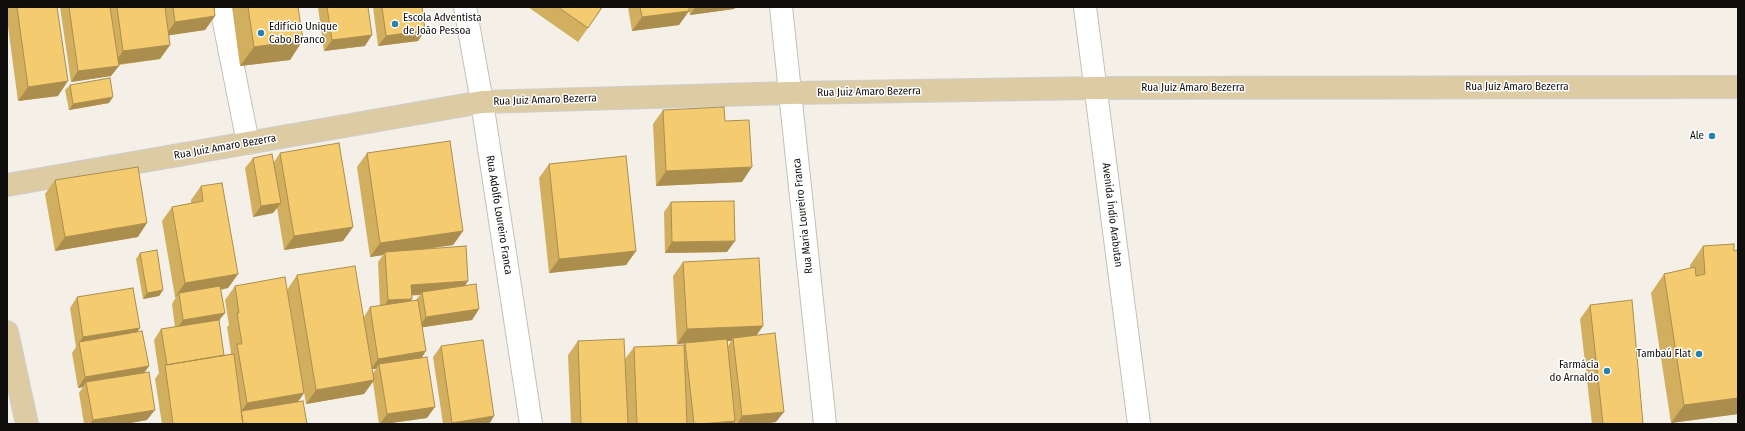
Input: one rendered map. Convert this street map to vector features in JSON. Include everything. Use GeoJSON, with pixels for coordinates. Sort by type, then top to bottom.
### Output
{"type":"FeatureCollection","features":[{"type":"Feature","properties":{"kind":"main road","name":"Rua Juiz Amaro Bezerra"},"geometry":{"type":"LineString","coordinates":[[7,185],[482,102],[790,93],[1096,88],[1738,87]]}},
{"type":"Feature","properties":{"kind":"main road"},"geometry":{"type":"LineString","coordinates":[[7,332],[27,424]]}},
{"type":"Feature","properties":{"kind":"street"},"geometry":{"type":"LineString","coordinates":[[221,7],[248,143]]}},
{"type":"Feature","properties":{"kind":"street","name":"Rua Adolfo Loureiro Franca"},"geometry":{"type":"LineString","coordinates":[[465,7],[482,102],[531,424]]}},
{"type":"Feature","properties":{"kind":"street","name":"Rua Maria Loureiro Franca"},"geometry":{"type":"LineString","coordinates":[[781,7],[825,424]]}},
{"type":"Feature","properties":{"kind":"street","name":"Avenida Índio Arabutan"},"geometry":{"type":"LineString","coordinates":[[1085,7],[1139,424]]}},
{"type":"Feature","properties":{"kind":"building"},"geometry":{"type":"Polygon","coordinates":[[[17,7],[57,7],[68,81],[28,87],[17,7]]]}},
{"type":"Feature","properties":{"kind":"building"},"geometry":{"type":"Polygon","coordinates":[[[69,7],[110,7],[119,66],[78,71],[69,7]]]}},
{"type":"Feature","properties":{"kind":"building"},"geometry":{"type":"Polygon","coordinates":[[[117,7],[165,7],[170,45],[123,51],[117,7]]]}},
{"type":"Feature","properties":{"kind":"building"},"geometry":{"type":"Polygon","coordinates":[[[173,7],[214,7],[215,16],[175,22],[173,7]]]}},
{"type":"Feature","properties":{"kind":"building"},"geometry":{"type":"Polygon","coordinates":[[[248,7],[298,7],[303,40],[254,47],[248,7]]]}},
{"type":"Feature","properties":{"kind":"building"},"geometry":{"type":"Polygon","coordinates":[[[327,7],[368,7],[372,35],[332,40],[327,7]]]}},
{"type":"Feature","properties":{"kind":"building"},"geometry":{"type":"Polygon","coordinates":[[[382,7],[422,7],[425,30],[386,36],[382,7]]]}},
{"type":"Feature","properties":{"kind":"building"},"geometry":{"type":"Polygon","coordinates":[[[558,7],[602,7],[588,28],[558,7]]]}},
{"type":"Feature","properties":{"kind":"building"},"geometry":{"type":"Polygon","coordinates":[[[640,7],[689,7],[689,11],[642,17],[640,7]]]}},
{"type":"Feature","properties":{"kind":"building"},"geometry":{"type":"Polygon","coordinates":[[[110,78],[113,97],[73,104],[70,85],[110,78]]]}},
{"type":"Feature","properties":{"kind":"building"},"geometry":{"type":"Polygon","coordinates":[[[724,107],[725,121],[749,120],[752,167],[666,171],[663,110],[724,107]]]}},
{"type":"Feature","properties":{"kind":"building"},"geometry":{"type":"Polygon","coordinates":[[[450,141],[463,231],[380,243],[367,153],[450,141]]]}},
{"type":"Feature","properties":{"kind":"building"},"geometry":{"type":"Polygon","coordinates":[[[339,143],[353,227],[294,236],[280,153],[339,143]]]}},
{"type":"Feature","properties":{"kind":"building"},"geometry":{"type":"Polygon","coordinates":[[[272,154],[281,203],[261,206],[253,158],[272,154]]]}},
{"type":"Feature","properties":{"kind":"building"},"geometry":{"type":"Polygon","coordinates":[[[626,156],[636,251],[559,259],[549,164],[626,156]]]}},
{"type":"Feature","properties":{"kind":"building"},"geometry":{"type":"Polygon","coordinates":[[[138,167],[147,223],[65,237],[55,180],[138,167]]]}},
{"type":"Feature","properties":{"kind":"building"},"geometry":{"type":"Polygon","coordinates":[[[222,183],[238,274],[185,283],[172,207],[203,201],[201,186],[222,183]]]}},
{"type":"Feature","properties":{"kind":"building"},"geometry":{"type":"Polygon","coordinates":[[[734,201],[735,241],[672,242],[671,202],[734,201]]]}},
{"type":"Feature","properties":{"kind":"building","name":"Tambaú Flat"},"geometry":{"type":"Polygon","coordinates":[[[1734,244],[1734,251],[1738,250],[1738,398],[1684,405],[1664,274],[1695,267],[1696,276],[1705,274],[1703,246],[1734,244]]]}},
{"type":"Feature","properties":{"kind":"building"},"geometry":{"type":"Polygon","coordinates":[[[466,246],[468,281],[411,285],[412,299],[388,300],[385,252],[466,246]]]}},
{"type":"Feature","properties":{"kind":"building"},"geometry":{"type":"Polygon","coordinates":[[[157,250],[163,290],[147,293],[140,253],[157,250]]]}},
{"type":"Feature","properties":{"kind":"building"},"geometry":{"type":"Polygon","coordinates":[[[759,258],[763,326],[687,329],[683,262],[759,258]]]}},
{"type":"Feature","properties":{"kind":"building"},"geometry":{"type":"Polygon","coordinates":[[[355,266],[374,380],[316,390],[297,275],[355,266]]]}},
{"type":"Feature","properties":{"kind":"building"},"geometry":{"type":"Polygon","coordinates":[[[285,277],[304,393],[247,403],[237,344],[242,344],[237,313],[239,313],[235,286],[285,277]]]}},
{"type":"Feature","properties":{"kind":"building"},"geometry":{"type":"Polygon","coordinates":[[[476,284],[479,309],[426,317],[422,292],[476,284]]]}},
{"type":"Feature","properties":{"kind":"building"},"geometry":{"type":"Polygon","coordinates":[[[220,286],[225,313],[183,320],[179,293],[220,286]]]}},
{"type":"Feature","properties":{"kind":"building"},"geometry":{"type":"Polygon","coordinates":[[[133,288],[140,328],[83,337],[77,297],[133,288]]]}},
{"type":"Feature","properties":{"kind":"building"},"geometry":{"type":"Polygon","coordinates":[[[418,300],[426,351],[378,359],[370,307],[418,300]]]}},
{"type":"Feature","properties":{"kind":"building","name":"Farmácia do Arnaldo"},"geometry":{"type":"Polygon","coordinates":[[[1632,300],[1643,424],[1603,424],[1590,305],[1632,300]]]}},
{"type":"Feature","properties":{"kind":"building"},"geometry":{"type":"Polygon","coordinates":[[[219,320],[224,355],[167,365],[161,329],[219,320]]]}},
{"type":"Feature","properties":{"kind":"building"},"geometry":{"type":"Polygon","coordinates":[[[142,331],[149,366],[85,377],[79,342],[142,331]]]}},
{"type":"Feature","properties":{"kind":"building"},"geometry":{"type":"Polygon","coordinates":[[[775,333],[784,412],[742,416],[733,338],[775,333]]]}},
{"type":"Feature","properties":{"kind":"building"},"geometry":{"type":"Polygon","coordinates":[[[624,339],[628,424],[581,424],[578,341],[624,339]]]}},
{"type":"Feature","properties":{"kind":"building"},"geometry":{"type":"Polygon","coordinates":[[[727,339],[735,421],[694,424],[685,343],[727,339]]]}},
{"type":"Feature","properties":{"kind":"building"},"geometry":{"type":"Polygon","coordinates":[[[483,340],[494,416],[452,423],[441,346],[483,340]]]}},
{"type":"Feature","properties":{"kind":"building"},"geometry":{"type":"Polygon","coordinates":[[[684,345],[687,424],[637,424],[634,347],[684,345]]]}},
{"type":"Feature","properties":{"kind":"building"},"geometry":{"type":"Polygon","coordinates":[[[234,354],[243,424],[173,424],[165,365],[234,354]]]}},
{"type":"Feature","properties":{"kind":"building"},"geometry":{"type":"Polygon","coordinates":[[[427,357],[435,407],[387,414],[379,364],[427,357]]]}},
{"type":"Feature","properties":{"kind":"building"},"geometry":{"type":"Polygon","coordinates":[[[149,372],[155,410],[93,420],[86,382],[149,372]]]}},
{"type":"Feature","properties":{"kind":"building"},"geometry":{"type":"Polygon","coordinates":[[[303,401],[307,424],[243,424],[241,411],[303,401]]]}},
{"type":"Feature","properties":{"kind":"place","name":"Escola Adventista de João Pessoa"},"geometry":{"type":"Point","coordinates":[395,24]}},
{"type":"Feature","properties":{"kind":"place","name":"Edifício Unique Cabo Branco"},"geometry":{"type":"Point","coordinates":[261,33]}},
{"type":"Feature","properties":{"kind":"place","name":"Ale"},"geometry":{"type":"Point","coordinates":[1712,136]}},
{"type":"Feature","properties":{"kind":"place","name":"Tambaú Flat"},"geometry":{"type":"Point","coordinates":[1699,354]}},
{"type":"Feature","properties":{"kind":"place","name":"Farmácia do Arnaldo"},"geometry":{"type":"Point","coordinates":[1607,371]}}]}
